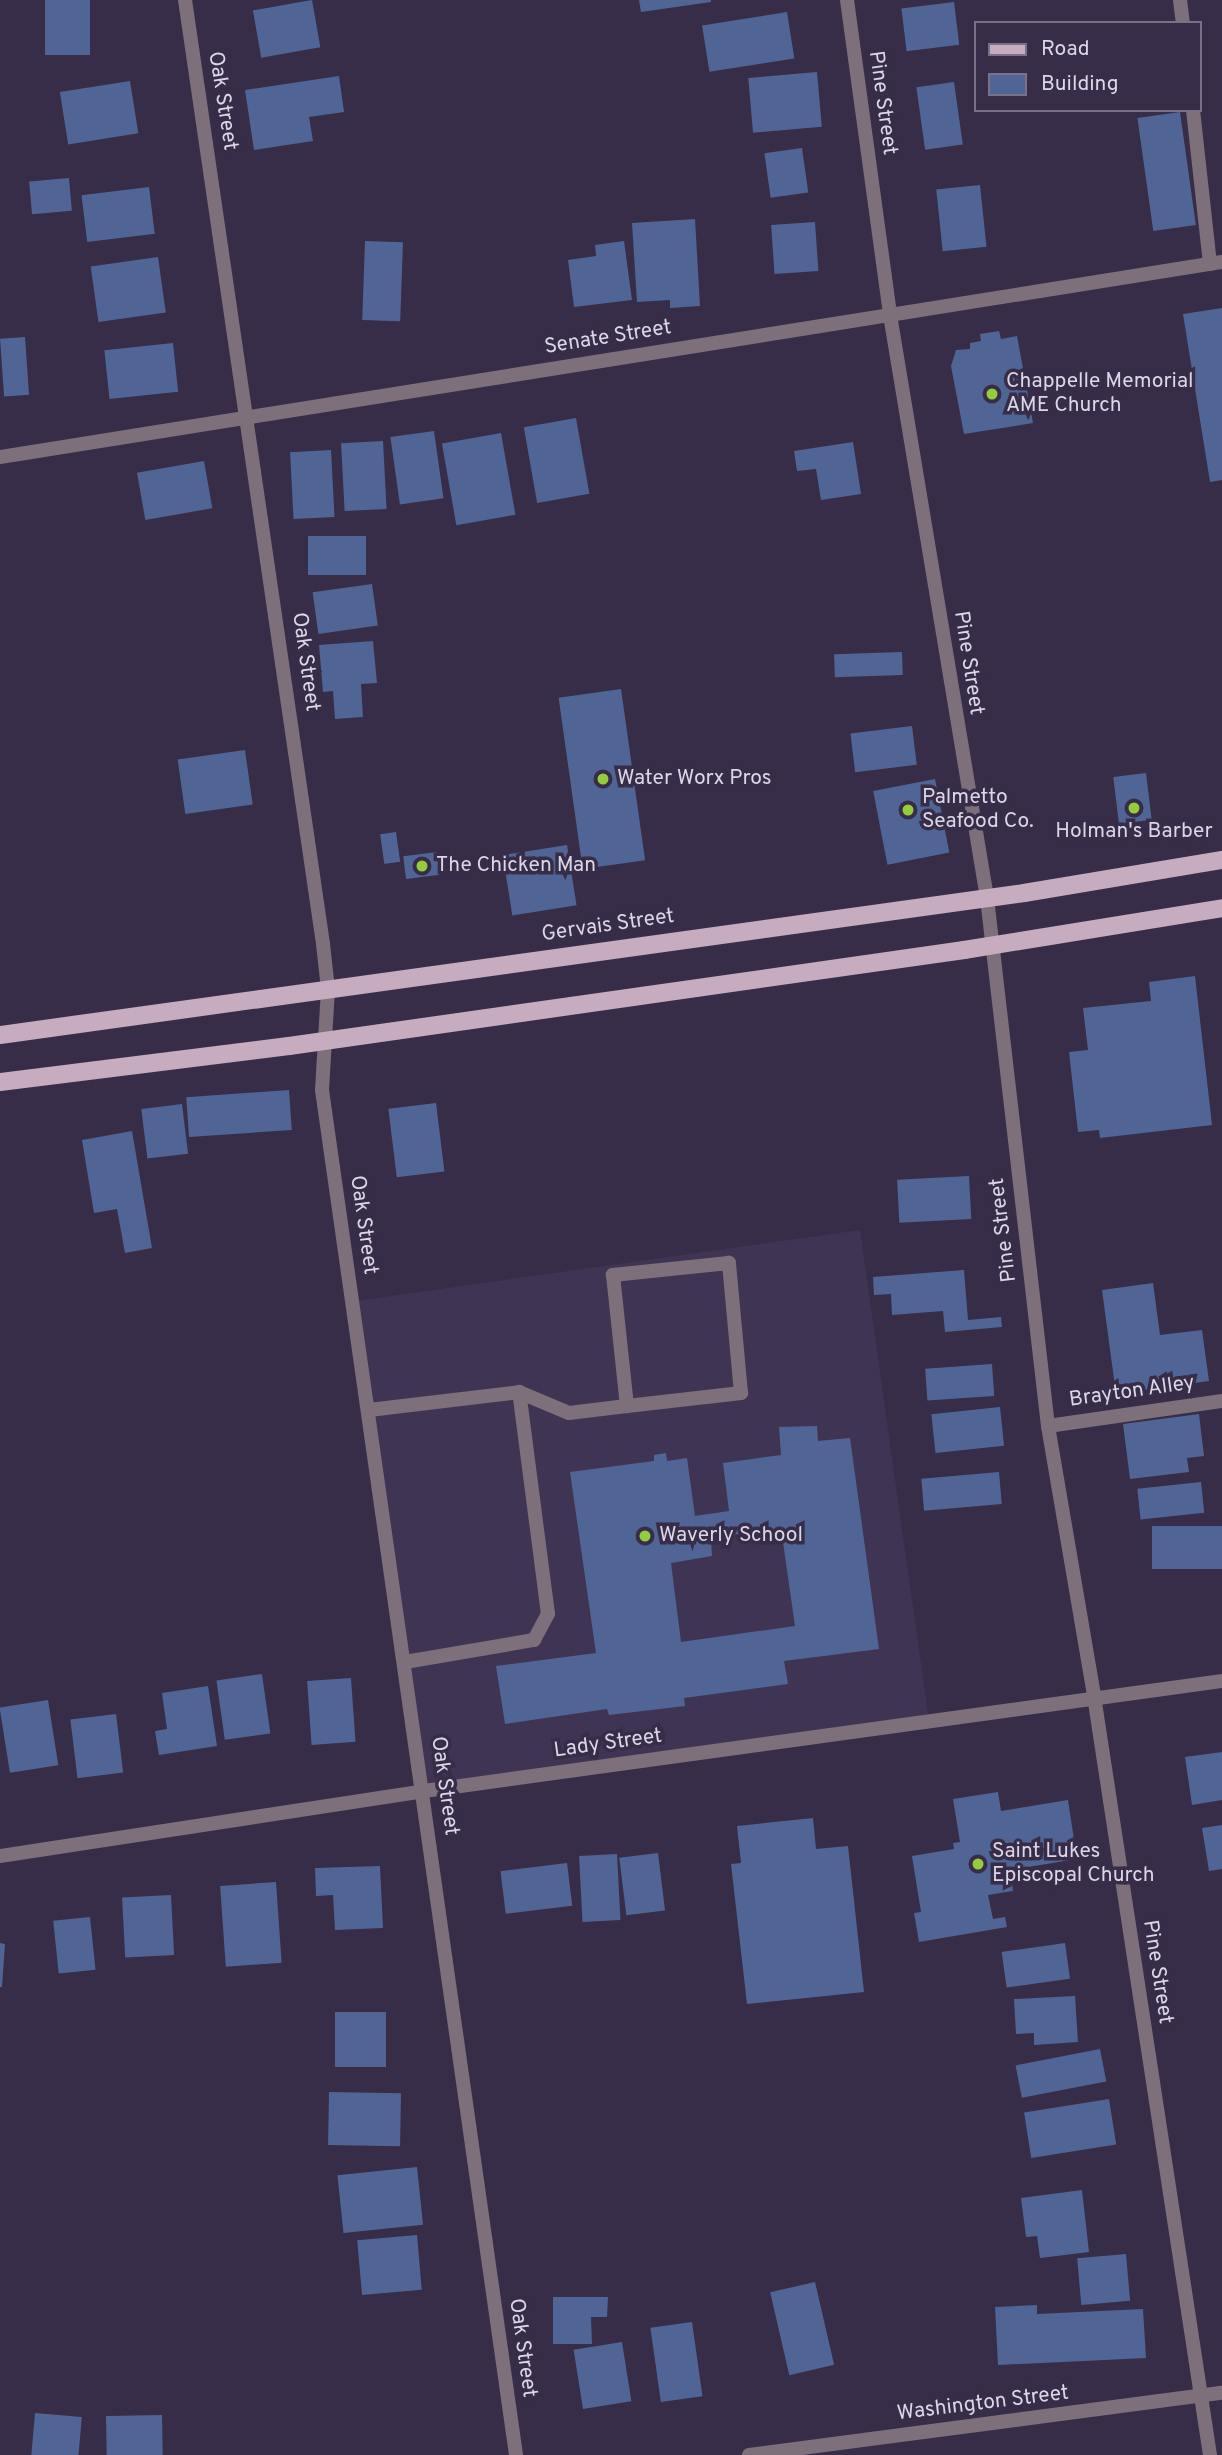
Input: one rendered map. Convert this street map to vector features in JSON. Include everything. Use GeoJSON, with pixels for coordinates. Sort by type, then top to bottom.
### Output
{"type":"FeatureCollection","features":[{"type":"Feature","properties":{"kind":"main road","name":"Gervais Street"},"geometry":{"type":"LineString","coordinates":[[0,1035],[987,898],[1222,860]]}},
{"type":"Feature","properties":{"kind":"main road"},"geometry":{"type":"LineString","coordinates":[[0,1082],[325,1041],[1222,908]]}},
{"type":"Feature","properties":{"kind":"street","name":"Oak Street"},"geometry":{"type":"LineString","coordinates":[[185,0],[249,417],[328,989],[322,1090],[424,1791],[516,2455]]}},
{"type":"Feature","properties":{"kind":"street","name":"Pine Street"},"geometry":{"type":"LineString","coordinates":[[847,0],[890,315],[987,898],[1048,1426],[1094,1696],[1210,2455]]}},
{"type":"Feature","properties":{"kind":"street"},"geometry":{"type":"LineString","coordinates":[[1180,0],[1183,21]]}},
{"type":"Feature","properties":{"kind":"street"},"geometry":{"type":"LineString","coordinates":[[1193,112],[1216,263]]}},
{"type":"Feature","properties":{"kind":"street","name":"Senate Street"},"geometry":{"type":"LineString","coordinates":[[0,457],[1216,263]]}},
{"type":"Feature","properties":{"kind":"street"},"geometry":{"type":"LineString","coordinates":[[369,1410],[519,1392],[569,1413],[741,1393],[729,1263],[613,1275],[627,1406]]}},
{"type":"Feature","properties":{"kind":"street"},"geometry":{"type":"LineString","coordinates":[[405,1662],[534,1640],[548,1614],[519,1392]]}},
{"type":"Feature","properties":{"kind":"street","name":"Brayton Alley"},"geometry":{"type":"LineString","coordinates":[[1048,1426],[1222,1401]]}},
{"type":"Feature","properties":{"kind":"street","name":"Lady Street"},"geometry":{"type":"LineString","coordinates":[[0,1856],[424,1791],[1094,1696],[1222,1681]]}},
{"type":"Feature","properties":{"kind":"street","name":"Washington Street"},"geometry":{"type":"LineString","coordinates":[[749,2455],[1222,2393]]}},
{"type":"Feature","properties":{"kind":"shaded area","name":"Waverly School"},"geometry":{"type":"Polygon","coordinates":[[[860,1230],[929,1720],[421,1792],[352,1301],[860,1230]]]}},
{"type":"Feature","properties":{"kind":"building"},"geometry":{"type":"Polygon","coordinates":[[[45,0],[90,0],[90,55],[45,55],[45,0]]]}},
{"type":"Feature","properties":{"kind":"building"},"geometry":{"type":"Polygon","coordinates":[[[312,0],[320,47],[261,58],[253,10],[312,0]]]}},
{"type":"Feature","properties":{"kind":"building"},"geometry":{"type":"Polygon","coordinates":[[[639,0],[711,0],[711,2],[641,12],[639,0]]]}},
{"type":"Feature","properties":{"kind":"building"},"geometry":{"type":"Polygon","coordinates":[[[954,2],[959,45],[907,51],[901,8],[954,2]]]}},
{"type":"Feature","properties":{"kind":"building"},"geometry":{"type":"Polygon","coordinates":[[[787,12],[794,58],[709,72],[702,25],[787,12]]]}},
{"type":"Feature","properties":{"kind":"building"},"geometry":{"type":"Polygon","coordinates":[[[817,72],[822,127],[753,133],[748,78],[817,72]]]}},
{"type":"Feature","properties":{"kind":"building"},"geometry":{"type":"Polygon","coordinates":[[[339,76],[344,112],[309,117],[313,141],[254,150],[245,90],[339,76]]]}},
{"type":"Feature","properties":{"kind":"building"},"geometry":{"type":"Polygon","coordinates":[[[130,81],[138,133],[68,144],[60,92],[130,81]]]}},
{"type":"Feature","properties":{"kind":"building"},"geometry":{"type":"Polygon","coordinates":[[[954,82],[963,144],[925,150],[916,87],[954,82]]]}},
{"type":"Feature","properties":{"kind":"building"},"geometry":{"type":"Polygon","coordinates":[[[1180,112],[1196,225],[1153,231],[1137,118],[1180,112]]]}},
{"type":"Feature","properties":{"kind":"building"},"geometry":{"type":"Polygon","coordinates":[[[802,148],[808,193],[771,198],[764,153],[802,148]]]}},
{"type":"Feature","properties":{"kind":"building"},"geometry":{"type":"Polygon","coordinates":[[[69,178],[72,211],[32,214],[29,181],[69,178]]]}},
{"type":"Feature","properties":{"kind":"building"},"geometry":{"type":"Polygon","coordinates":[[[980,185],[986,247],[943,251],[936,190],[980,185]]]}},
{"type":"Feature","properties":{"kind":"building"},"geometry":{"type":"Polygon","coordinates":[[[149,187],[155,234],[87,242],[82,195],[149,187]]]}},
{"type":"Feature","properties":{"kind":"building"},"geometry":{"type":"Polygon","coordinates":[[[695,219],[700,306],[670,308],[670,300],[637,302],[632,223],[695,219]]]}},
{"type":"Feature","properties":{"kind":"building"},"geometry":{"type":"Polygon","coordinates":[[[815,222],[818,271],[775,274],[771,225],[815,222]]]}},
{"type":"Feature","properties":{"kind":"building"},"geometry":{"type":"Polygon","coordinates":[[[365,241],[403,242],[400,321],[362,320],[365,241]]]}},
{"type":"Feature","properties":{"kind":"building"},"geometry":{"type":"Polygon","coordinates":[[[624,241],[632,300],[574,307],[568,260],[596,256],[595,245],[624,241]]]}},
{"type":"Feature","properties":{"kind":"building"},"geometry":{"type":"Polygon","coordinates":[[[158,257],[166,312],[98,322],[91,266],[158,257]]]}},
{"type":"Feature","properties":{"kind":"building"},"geometry":{"type":"Polygon","coordinates":[[[1222,308],[1222,480],[1210,482],[1183,314],[1222,308]]]}},
{"type":"Feature","properties":{"kind":"building","name":"Chappelle Memorial AME Church"},"geometry":{"type":"Polygon","coordinates":[[[999,331],[1001,339],[1017,336],[1033,423],[964,434],[951,366],[956,350],[970,349],[970,343],[981,341],[980,334],[999,331]]]}},
{"type":"Feature","properties":{"kind":"building"},"geometry":{"type":"Polygon","coordinates":[[[25,337],[29,395],[4,397],[0,339],[25,337]]]}},
{"type":"Feature","properties":{"kind":"building"},"geometry":{"type":"Polygon","coordinates":[[[173,343],[178,392],[109,399],[104,350],[173,343]]]}},
{"type":"Feature","properties":{"kind":"building"},"geometry":{"type":"Polygon","coordinates":[[[576,418],[589,494],[537,503],[524,427],[576,418]]]}},
{"type":"Feature","properties":{"kind":"building"},"geometry":{"type":"Polygon","coordinates":[[[434,431],[443,498],[400,504],[390,437],[434,431]]]}},
{"type":"Feature","properties":{"kind":"building"},"geometry":{"type":"Polygon","coordinates":[[[501,433],[515,515],[456,525],[442,443],[501,433]]]}},
{"type":"Feature","properties":{"kind":"building"},"geometry":{"type":"Polygon","coordinates":[[[383,441],[387,509],[345,511],[341,443],[383,441]]]}},
{"type":"Feature","properties":{"kind":"building"},"geometry":{"type":"Polygon","coordinates":[[[853,442],[861,494],[821,500],[816,469],[797,471],[794,451],[853,442]]]}},
{"type":"Feature","properties":{"kind":"building"},"geometry":{"type":"Polygon","coordinates":[[[331,450],[335,517],[294,519],[290,452],[331,450]]]}},
{"type":"Feature","properties":{"kind":"building"},"geometry":{"type":"Polygon","coordinates":[[[204,461],[212,508],[145,520],[137,473],[204,461]]]}},
{"type":"Feature","properties":{"kind":"building"},"geometry":{"type":"Polygon","coordinates":[[[308,536],[366,536],[366,575],[308,575],[308,536]]]}},
{"type":"Feature","properties":{"kind":"building"},"geometry":{"type":"Polygon","coordinates":[[[372,584],[378,626],[318,634],[313,592],[372,584]]]}},
{"type":"Feature","properties":{"kind":"building"},"geometry":{"type":"Polygon","coordinates":[[[373,641],[377,683],[361,684],[363,717],[335,719],[333,691],[323,692],[319,645],[373,641]]]}},
{"type":"Feature","properties":{"kind":"building"},"geometry":{"type":"Polygon","coordinates":[[[902,652],[903,675],[835,677],[834,654],[902,652]]]}},
{"type":"Feature","properties":{"kind":"building","name":"Water Worx Pros"},"geometry":{"type":"Polygon","coordinates":[[[621,689],[645,860],[583,869],[559,698],[621,689]]]}},
{"type":"Feature","properties":{"kind":"building"},"geometry":{"type":"Polygon","coordinates":[[[912,726],[917,765],[855,772],[850,734],[912,726]]]}},
{"type":"Feature","properties":{"kind":"building"},"geometry":{"type":"Polygon","coordinates":[[[245,750],[253,804],[185,814],[178,759],[245,750]]]}},
{"type":"Feature","properties":{"kind":"building","name":"Holman's Barber"},"geometry":{"type":"Polygon","coordinates":[[[1146,773],[1152,820],[1119,824],[1113,777],[1146,773]]]}},
{"type":"Feature","properties":{"kind":"building","name":"Palmetto Seafood Co."},"geometry":{"type":"Polygon","coordinates":[[[935,779],[949,853],[887,865],[873,791],[935,779]]]}},
{"type":"Feature","properties":{"kind":"building"},"geometry":{"type":"Polygon","coordinates":[[[396,832],[400,862],[384,864],[380,834],[396,832]]]}},
{"type":"Feature","properties":{"kind":"building"},"geometry":{"type":"Polygon","coordinates":[[[567,845],[577,905],[512,915],[503,855],[567,845]]]}},
{"type":"Feature","properties":{"kind":"building","name":"The Chicken Man"},"geometry":{"type":"Polygon","coordinates":[[[437,852],[440,875],[406,879],[403,856],[437,852]]]}},
{"type":"Feature","properties":{"kind":"building"},"geometry":{"type":"Polygon","coordinates":[[[1195,976],[1212,1125],[1100,1138],[1099,1130],[1078,1132],[1069,1052],[1088,1050],[1083,1008],[1151,1001],[1149,982],[1195,976]]]}},
{"type":"Feature","properties":{"kind":"building"},"geometry":{"type":"Polygon","coordinates":[[[289,1090],[292,1130],[189,1137],[186,1097],[289,1090]]]}},
{"type":"Feature","properties":{"kind":"building"},"geometry":{"type":"Polygon","coordinates":[[[436,1103],[444,1171],[397,1177],[388,1109],[436,1103]]]}},
{"type":"Feature","properties":{"kind":"building"},"geometry":{"type":"Polygon","coordinates":[[[182,1104],[188,1154],[147,1159],[141,1109],[182,1104]]]}},
{"type":"Feature","properties":{"kind":"building"},"geometry":{"type":"Polygon","coordinates":[[[132,1131],[152,1248],[125,1253],[117,1209],[94,1213],[82,1140],[132,1131]]]}},
{"type":"Feature","properties":{"kind":"building"},"geometry":{"type":"Polygon","coordinates":[[[969,1176],[971,1219],[899,1223],[897,1180],[969,1176]]]}},
{"type":"Feature","properties":{"kind":"building"},"geometry":{"type":"Polygon","coordinates":[[[964,1270],[968,1320],[1001,1317],[1002,1327],[945,1332],[943,1311],[892,1315],[891,1294],[874,1295],[873,1277],[964,1270]]]}},
{"type":"Feature","properties":{"kind":"building"},"geometry":{"type":"Polygon","coordinates":[[[1153,1283],[1160,1335],[1202,1330],[1209,1381],[1116,1394],[1102,1290],[1153,1283]]]}},
{"type":"Feature","properties":{"kind":"building"},"geometry":{"type":"Polygon","coordinates":[[[992,1364],[994,1396],[927,1401],[925,1369],[992,1364]]]}},
{"type":"Feature","properties":{"kind":"building"},"geometry":{"type":"Polygon","coordinates":[[[1000,1407],[1004,1446],[935,1453],[931,1414],[1000,1407]]]}},
{"type":"Feature","properties":{"kind":"building"},"geometry":{"type":"Polygon","coordinates":[[[1199,1414],[1204,1456],[1187,1458],[1189,1472],[1130,1479],[1123,1424],[1199,1414]]]}},
{"type":"Feature","properties":{"kind":"building"},"geometry":{"type":"Polygon","coordinates":[[[817,1426],[818,1441],[850,1438],[879,1649],[784,1661],[788,1684],[684,1698],[685,1706],[609,1715],[607,1709],[505,1724],[496,1666],[596,1653],[570,1472],[654,1461],[654,1455],[666,1453],[667,1461],[687,1458],[695,1516],[729,1511],[723,1463],[781,1455],[779,1427],[817,1426]],[[781,1528],[711,1538],[712,1556],[671,1563],[681,1642],[795,1626],[781,1528]]]}},
{"type":"Feature","properties":{"kind":"building"},"geometry":{"type":"Polygon","coordinates":[[[999,1472],[1002,1504],[924,1511],[921,1479],[999,1472]]]}},
{"type":"Feature","properties":{"kind":"building"},"geometry":{"type":"Polygon","coordinates":[[[1201,1482],[1204,1513],[1141,1520],[1137,1489],[1201,1482]]]}},
{"type":"Feature","properties":{"kind":"building"},"geometry":{"type":"Polygon","coordinates":[[[1152,1526],[1222,1526],[1222,1569],[1152,1569],[1152,1526]]]}},
{"type":"Feature","properties":{"kind":"building"},"geometry":{"type":"Polygon","coordinates":[[[262,1674],[270,1733],[225,1740],[216,1680],[262,1674]]]}},
{"type":"Feature","properties":{"kind":"building"},"geometry":{"type":"Polygon","coordinates":[[[351,1678],[355,1742],[312,1745],[307,1681],[351,1678]]]}},
{"type":"Feature","properties":{"kind":"building"},"geometry":{"type":"Polygon","coordinates":[[[208,1686],[217,1746],[159,1755],[155,1731],[167,1729],[162,1693],[208,1686]]]}},
{"type":"Feature","properties":{"kind":"building"},"geometry":{"type":"Polygon","coordinates":[[[48,1700],[58,1765],[10,1773],[0,1708],[48,1700]]]}},
{"type":"Feature","properties":{"kind":"building"},"geometry":{"type":"Polygon","coordinates":[[[116,1714],[123,1773],[78,1778],[70,1720],[116,1714]]]}},
{"type":"Feature","properties":{"kind":"building"},"geometry":{"type":"Polygon","coordinates":[[[1222,1752],[1222,1800],[1192,1805],[1185,1757],[1222,1752]]]}},
{"type":"Feature","properties":{"kind":"building","name":"Saint Lukes Episcopal Church"},"geometry":{"type":"Polygon","coordinates":[[[998,1792],[1001,1811],[1068,1800],[1077,1859],[1010,1870],[1013,1891],[988,1895],[993,1919],[1005,1917],[1007,1927],[919,1942],[914,1913],[921,1912],[912,1856],[954,1849],[953,1843],[960,1842],[953,1799],[998,1792]]]}},
{"type":"Feature","properties":{"kind":"building"},"geometry":{"type":"Polygon","coordinates":[[[813,1818],[816,1849],[848,1846],[864,1992],[747,2004],[731,1864],[741,1863],[737,1826],[813,1818]]]}},
{"type":"Feature","properties":{"kind":"building"},"geometry":{"type":"Polygon","coordinates":[[[1222,1825],[1222,1869],[1209,1871],[1202,1828],[1222,1825]]]}},
{"type":"Feature","properties":{"kind":"building"},"geometry":{"type":"Polygon","coordinates":[[[658,1853],[665,1911],[626,1915],[619,1858],[658,1853]]]}},
{"type":"Feature","properties":{"kind":"building"},"geometry":{"type":"Polygon","coordinates":[[[617,1854],[620,1920],[583,1922],[579,1856],[617,1854]]]}},
{"type":"Feature","properties":{"kind":"building"},"geometry":{"type":"Polygon","coordinates":[[[567,1863],[572,1906],[506,1914],[500,1871],[567,1863]]]}},
{"type":"Feature","properties":{"kind":"building"},"geometry":{"type":"Polygon","coordinates":[[[380,1866],[383,1928],[335,1930],[333,1895],[316,1896],[315,1868],[380,1866]]]}},
{"type":"Feature","properties":{"kind":"building"},"geometry":{"type":"Polygon","coordinates":[[[276,1882],[282,1963],[226,1967],[220,1886],[276,1882]]]}},
{"type":"Feature","properties":{"kind":"building"},"geometry":{"type":"Polygon","coordinates":[[[171,1895],[174,1955],[125,1957],[122,1898],[171,1895]]]}},
{"type":"Feature","properties":{"kind":"building"},"geometry":{"type":"Polygon","coordinates":[[[90,1917],[96,1970],[59,1974],[53,1921],[90,1917]]]}},
{"type":"Feature","properties":{"kind":"building"},"geometry":{"type":"Polygon","coordinates":[[[0,1943],[5,1944],[2,1987],[0,1987],[0,1943]]]}},
{"type":"Feature","properties":{"kind":"building"},"geometry":{"type":"Polygon","coordinates":[[[1065,1943],[1070,1979],[1007,1988],[1002,1952],[1065,1943]]]}},
{"type":"Feature","properties":{"kind":"building"},"geometry":{"type":"Polygon","coordinates":[[[1075,1996],[1078,2042],[1034,2045],[1034,2033],[1016,2034],[1014,1999],[1075,1996]]]}},
{"type":"Feature","properties":{"kind":"building"},"geometry":{"type":"Polygon","coordinates":[[[335,2012],[386,2012],[386,2067],[335,2067],[335,2012]]]}},
{"type":"Feature","properties":{"kind":"building"},"geometry":{"type":"Polygon","coordinates":[[[1100,2049],[1106,2081],[1022,2098],[1016,2065],[1100,2049]]]}},
{"type":"Feature","properties":{"kind":"building"},"geometry":{"type":"Polygon","coordinates":[[[329,2092],[401,2093],[400,2146],[328,2145],[329,2092]]]}},
{"type":"Feature","properties":{"kind":"building"},"geometry":{"type":"Polygon","coordinates":[[[1109,2099],[1116,2144],[1031,2158],[1024,2112],[1109,2099]]]}},
{"type":"Feature","properties":{"kind":"building"},"geometry":{"type":"Polygon","coordinates":[[[417,2167],[423,2225],[344,2233],[337,2175],[417,2167]]]}},
{"type":"Feature","properties":{"kind":"building"},"geometry":{"type":"Polygon","coordinates":[[[1082,2190],[1089,2252],[1040,2258],[1037,2236],[1026,2237],[1021,2198],[1082,2190]]]}},
{"type":"Feature","properties":{"kind":"building"},"geometry":{"type":"Polygon","coordinates":[[[417,2235],[422,2290],[362,2295],[357,2240],[417,2235]]]}},
{"type":"Feature","properties":{"kind":"building"},"geometry":{"type":"Polygon","coordinates":[[[1126,2254],[1130,2301],[1081,2305],[1077,2258],[1126,2254]]]}},
{"type":"Feature","properties":{"kind":"building"},"geometry":{"type":"Polygon","coordinates":[[[815,2282],[834,2365],[789,2375],[770,2292],[815,2282]]]}},
{"type":"Feature","properties":{"kind":"building"},"geometry":{"type":"Polygon","coordinates":[[[553,2297],[608,2297],[607,2317],[591,2317],[592,2344],[553,2344],[553,2297]]]}},
{"type":"Feature","properties":{"kind":"building"},"geometry":{"type":"Polygon","coordinates":[[[1037,2305],[1037,2314],[1143,2309],[1146,2358],[998,2365],[995,2307],[1037,2305]]]}},
{"type":"Feature","properties":{"kind":"building"},"geometry":{"type":"Polygon","coordinates":[[[692,2322],[702,2396],[661,2402],[650,2328],[692,2322]]]}},
{"type":"Feature","properties":{"kind":"building"},"geometry":{"type":"Polygon","coordinates":[[[622,2342],[631,2401],[583,2409],[574,2350],[622,2342]]]}},
{"type":"Feature","properties":{"kind":"building"},"geometry":{"type":"Polygon","coordinates":[[[35,2413],[82,2417],[79,2455],[31,2455],[35,2413]]]}},
{"type":"Feature","properties":{"kind":"building"},"geometry":{"type":"Polygon","coordinates":[[[162,2415],[163,2455],[107,2455],[106,2416],[162,2415]]]}},
{"type":"Feature","properties":{"kind":"place","name":"Chappelle Memorial AME Church"},"geometry":{"type":"Point","coordinates":[992,394]}},
{"type":"Feature","properties":{"kind":"place","name":"Water Worx Pros"},"geometry":{"type":"Point","coordinates":[603,779]}},
{"type":"Feature","properties":{"kind":"place","name":"Holman's Barber"},"geometry":{"type":"Point","coordinates":[1134,808]}},
{"type":"Feature","properties":{"kind":"place","name":"Palmetto Seafood Co."},"geometry":{"type":"Point","coordinates":[908,810]}},
{"type":"Feature","properties":{"kind":"place","name":"The Chicken Man"},"geometry":{"type":"Point","coordinates":[422,866]}},
{"type":"Feature","properties":{"kind":"place","name":"Waverly School"},"geometry":{"type":"Point","coordinates":[645,1536]}},
{"type":"Feature","properties":{"kind":"place","name":"Saint Lukes Episcopal Church"},"geometry":{"type":"Point","coordinates":[978,1864]}}]}
